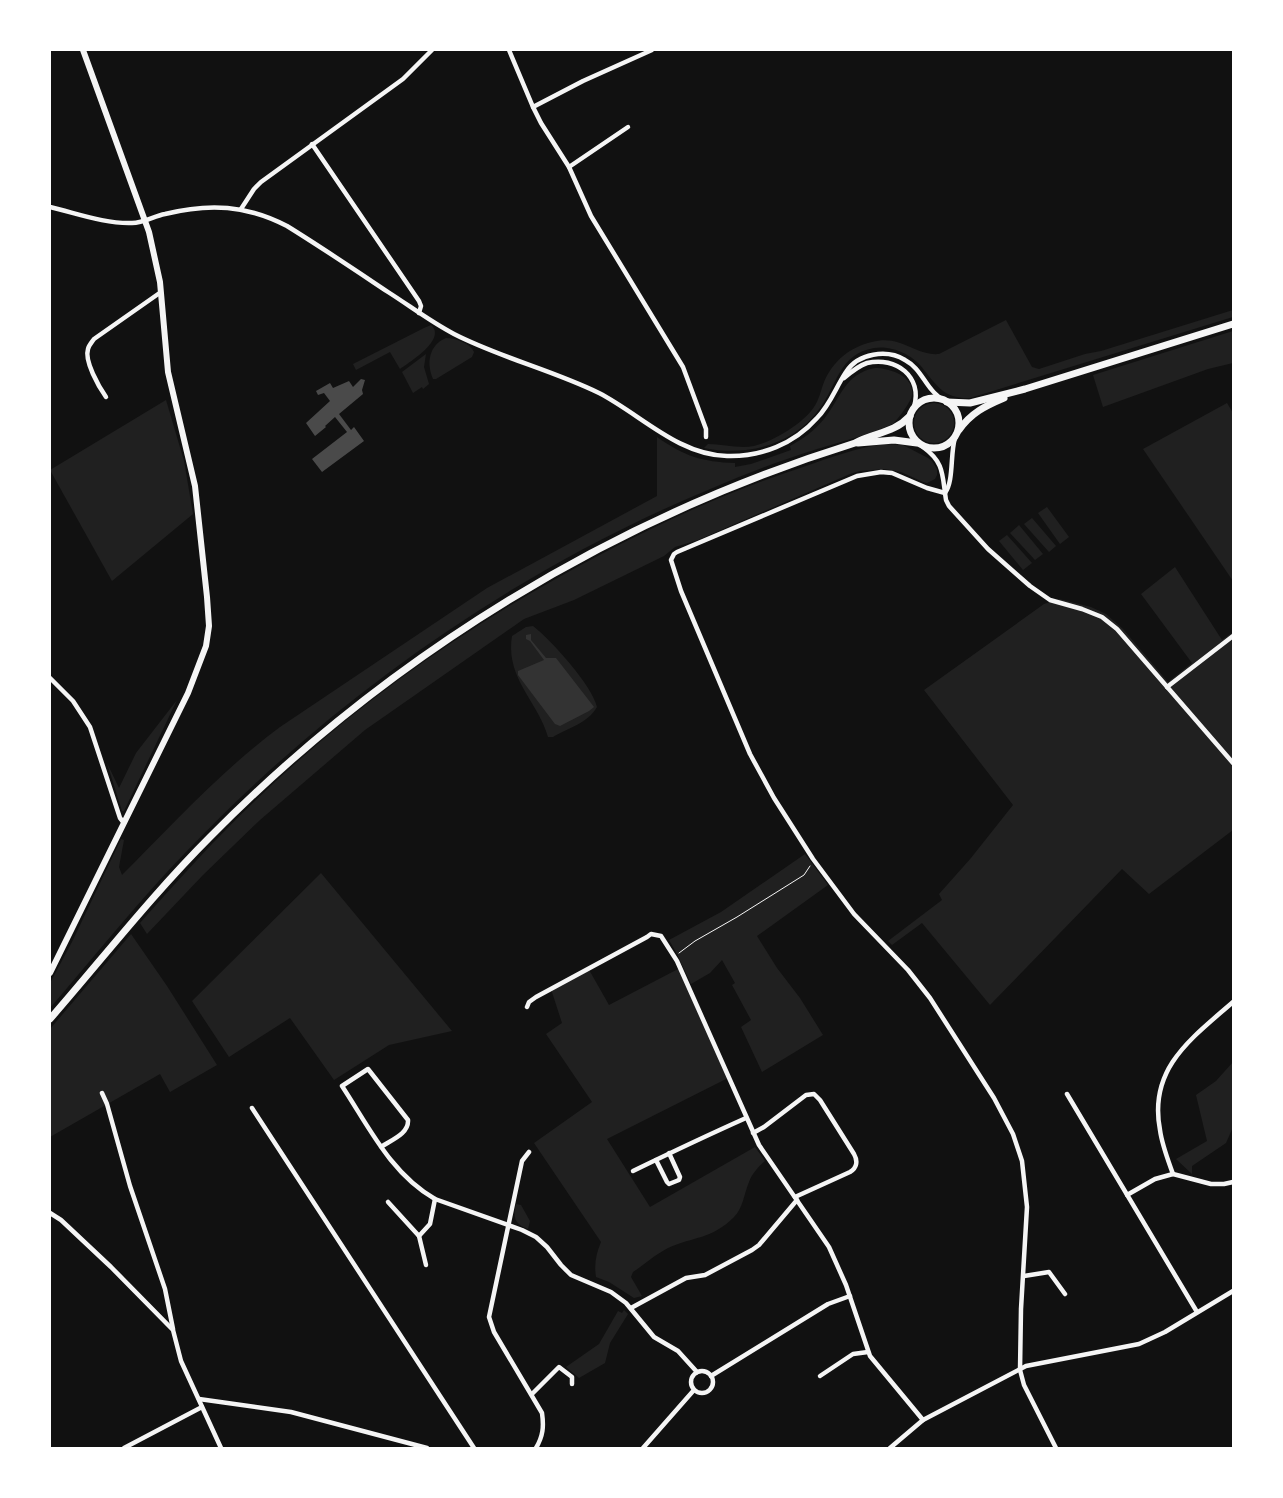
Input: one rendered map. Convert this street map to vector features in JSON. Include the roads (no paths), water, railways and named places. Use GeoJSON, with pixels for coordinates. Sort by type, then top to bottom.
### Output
{"type":"FeatureCollection","features":[{"type":"Feature","properties":{"kind":"main road"},"geometry":{"type":"LineString","coordinates":[[50,973],[195,677],[203,656],[208,634],[207,596],[195,486],[168,372],[161,292],[155,255],[83,50]]}},
{"type":"Feature","properties":{"kind":"main road"},"geometry":{"type":"LineString","coordinates":[[920,445],[910,432],[908,422],[914,407],[929,398],[970,403],[1025,389],[1233,324]]}},
{"type":"Feature","properties":{"kind":"main road"},"geometry":{"type":"LineString","coordinates":[[855,443],[894,440],[932,449],[942,448],[956,435],[967,418],[1025,389]]}},
{"type":"Feature","properties":{"kind":"main road"},"geometry":{"type":"LineString","coordinates":[[944,401],[958,415],[959,424],[956,435]]}},
{"type":"Feature","properties":{"kind":"main road"},"geometry":{"type":"LineString","coordinates":[[50,1019],[171,878],[241,806],[321,734],[424,654],[536,583],[597,549],[652,522],[748,480],[855,443],[863,438],[894,429],[910,416]]}},
{"type":"Feature","properties":{"kind":"street"},"geometry":{"type":"LineString","coordinates":[[241,209],[261,182],[403,79],[432,50]]}},
{"type":"Feature","properties":{"kind":"street"},"geometry":{"type":"LineString","coordinates":[[509,50],[533,108],[569,168],[591,216],[683,367],[705,425],[706,437]]}},
{"type":"Feature","properties":{"kind":"street"},"geometry":{"type":"LineString","coordinates":[[533,108],[583,81],[652,50]]}},
{"type":"Feature","properties":{"kind":"street"},"geometry":{"type":"LineString","coordinates":[[569,168],[628,127]]}},
{"type":"Feature","properties":{"kind":"street"},"geometry":{"type":"LineString","coordinates":[[312,144],[419,301],[421,306],[419,312]]}},
{"type":"Feature","properties":{"kind":"street"},"geometry":{"type":"LineString","coordinates":[[50,207],[110,221],[132,223],[196,208],[220,207],[258,213],[287,226],[419,312],[470,341],[600,394],[681,444],[722,456],[740,456],[761,452],[790,441],[818,418],[850,367],[865,357],[882,354],[896,356],[914,366],[931,389],[944,401]]}},
{"type":"Feature","properties":{"kind":"street"},"geometry":{"type":"LineString","coordinates":[[106,397],[89,364],[87,356],[88,347],[94,339],[161,292]]}},
{"type":"Feature","properties":{"kind":"street"},"geometry":{"type":"LineString","coordinates":[[842,379],[856,368],[866,364],[881,362],[893,365],[903,370],[914,381],[917,394],[914,407]]}},
{"type":"Feature","properties":{"kind":"street"},"geometry":{"type":"LineString","coordinates":[[945,492],[948,489],[951,478],[951,450],[956,435]]}},
{"type":"Feature","properties":{"kind":"street"},"geometry":{"type":"LineString","coordinates":[[920,445],[939,461],[949,506],[988,549],[1007,567],[1050,600],[1082,608],[1102,616],[1122,634],[1233,762]]}},
{"type":"Feature","properties":{"kind":"street"},"geometry":{"type":"LineString","coordinates":[[945,492],[927,488],[892,473],[881,472],[857,476],[677,552],[672,557],[673,570],[750,754],[774,798],[813,859],[854,914],[908,970],[930,998],[994,1098],[1008,1124],[1022,1160],[1026,1190],[1027,1214],[1020,1370],[1024,1385],[1056,1448]]}},
{"type":"Feature","properties":{"kind":"street"},"geometry":{"type":"LineString","coordinates":[[1167,687],[1233,636]]}},
{"type":"Feature","properties":{"kind":"street"},"geometry":{"type":"LineString","coordinates":[[50,678],[73,701],[90,727],[120,818],[124,824]]}},
{"type":"Feature","properties":{"kind":"street"},"geometry":{"type":"LineString","coordinates":[[527,1007],[529,1002],[536,997],[652,934],[661,936],[674,957],[753,1133],[767,1157],[827,1242],[850,1296],[868,1352],[875,1364],[923,1420]]}},
{"type":"Feature","properties":{"kind":"street"},"geometry":{"type":"LineString","coordinates":[[1173,1174],[1160,1131],[1158,1116],[1158,1104],[1163,1078],[1176,1054],[1185,1044],[1233,1002]]}},
{"type":"Feature","properties":{"kind":"street"},"geometry":{"type":"LineString","coordinates":[[381,1147],[405,1131],[408,1120],[368,1069],[342,1086],[381,1147],[405,1178],[435,1199],[528,1232],[543,1242],[571,1275],[611,1292],[631,1308],[654,1337],[678,1351],[697,1372],[704,1372],[710,1376],[712,1383],[708,1391],[694,1390]]}},
{"type":"Feature","properties":{"kind":"street"},"geometry":{"type":"LineString","coordinates":[[102,1093],[107,1104],[132,1193],[165,1289],[181,1361],[221,1448]]}},
{"type":"Feature","properties":{"kind":"street"},"geometry":{"type":"LineString","coordinates":[[631,1308],[686,1278],[705,1276],[752,1250],[759,1245],[796,1198],[850,1172],[856,1164],[854,1154],[820,1100],[814,1094],[806,1095],[764,1127],[753,1133]]}},
{"type":"Feature","properties":{"kind":"street"},"geometry":{"type":"LineString","coordinates":[[1067,1094],[1198,1312]]}},
{"type":"Feature","properties":{"kind":"street"},"geometry":{"type":"LineString","coordinates":[[252,1108],[474,1448]]}},
{"type":"Feature","properties":{"kind":"street"},"geometry":{"type":"LineString","coordinates":[[633,1171],[746,1118]]}},
{"type":"Feature","properties":{"kind":"street"},"geometry":{"type":"LineString","coordinates":[[529,1152],[522,1161],[489,1317],[494,1332],[542,1413],[542,1435],[536,1448]]}},
{"type":"Feature","properties":{"kind":"street"},"geometry":{"type":"LineString","coordinates":[[656,1160],[667,1182],[672,1184],[679,1180],[680,1176],[669,1153]]}},
{"type":"Feature","properties":{"kind":"street"},"geometry":{"type":"LineString","coordinates":[[1127,1195],[1155,1179],[1173,1174],[1211,1184],[1233,1182]]}},
{"type":"Feature","properties":{"kind":"street"},"geometry":{"type":"LineString","coordinates":[[419,1236],[430,1224],[435,1199]]}},
{"type":"Feature","properties":{"kind":"street"},"geometry":{"type":"LineString","coordinates":[[388,1202],[419,1236],[426,1265]]}},
{"type":"Feature","properties":{"kind":"street"},"geometry":{"type":"LineString","coordinates":[[50,1213],[61,1220],[112,1268],[173,1330]]}},
{"type":"Feature","properties":{"kind":"street"},"geometry":{"type":"LineString","coordinates":[[1024,1276],[1049,1272],[1065,1294]]}},
{"type":"Feature","properties":{"kind":"street"},"geometry":{"type":"LineString","coordinates":[[890,1448],[923,1420],[1026,1366],[1139,1344],[1165,1332],[1233,1291]]}},
{"type":"Feature","properties":{"kind":"street"},"geometry":{"type":"LineString","coordinates":[[710,1376],[828,1304],[850,1296]]}},
{"type":"Feature","properties":{"kind":"street"},"geometry":{"type":"LineString","coordinates":[[820,1376],[853,1354],[868,1352]]}},
{"type":"Feature","properties":{"kind":"street"},"geometry":{"type":"LineString","coordinates":[[532,1394],[559,1367],[572,1377],[572,1384]]}},
{"type":"Feature","properties":{"kind":"street"},"geometry":{"type":"LineString","coordinates":[[694,1390],[691,1380],[697,1372]]}},
{"type":"Feature","properties":{"kind":"street"},"geometry":{"type":"LineString","coordinates":[[642,1448],[694,1390]]}},
{"type":"Feature","properties":{"kind":"street"},"geometry":{"type":"LineString","coordinates":[[198,1399],[291,1412],[427,1448]]}},
{"type":"Feature","properties":{"kind":"street"},"geometry":{"type":"LineString","coordinates":[[124,1448],[202,1407]]}}]}
